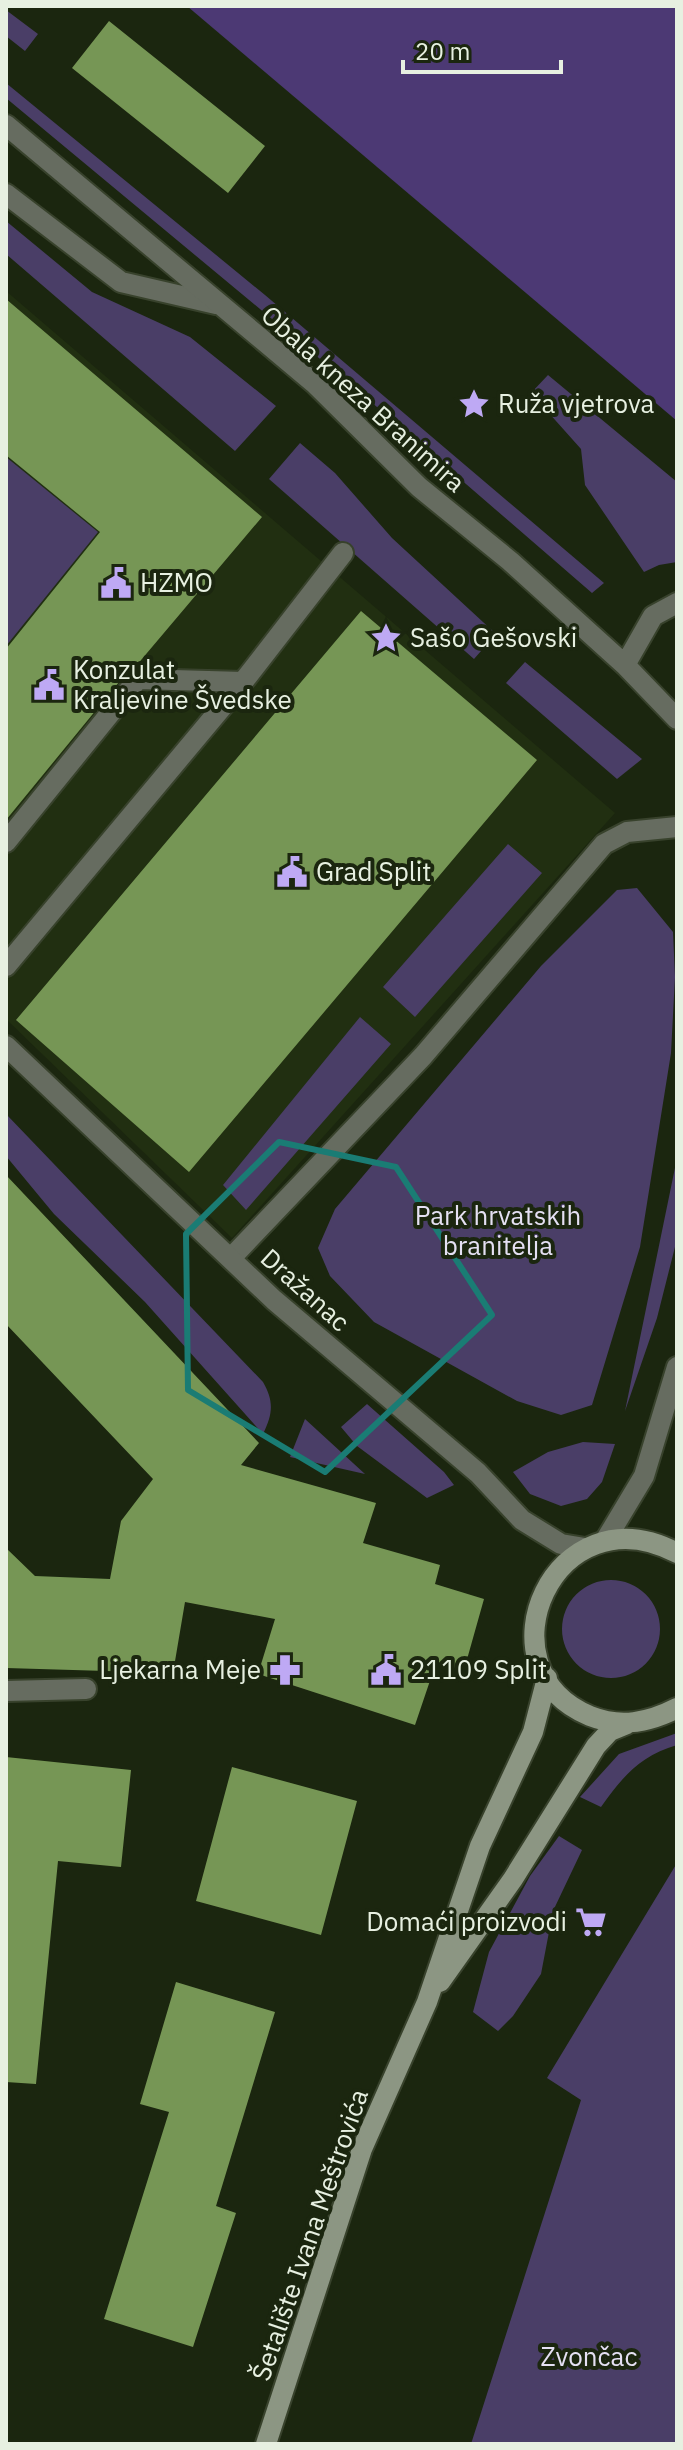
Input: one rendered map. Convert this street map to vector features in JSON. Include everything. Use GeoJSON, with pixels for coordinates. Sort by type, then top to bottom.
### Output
{"type":"FeatureCollection","features":[{"type":"Feature","properties":{"kind":"main road"},"geometry":{"type":"LineString","coordinates":[[677,1553],[653,1542],[629,1538],[585,1548],[564,1562],[548,1581],[538,1604],[534,1630],[537,1655],[547,1678],[561,1698],[581,1712],[603,1721],[627,1724],[656,1719],[677,1708]]}},
{"type":"Feature","properties":{"kind":"main road","name":"Šetalište Ivana Meštrovića"},"geometry":{"type":"LineString","coordinates":[[266,2444],[362,2149],[427,2002],[480,1846],[533,1732],[547,1678]]}},
{"type":"Feature","properties":{"kind":"main road","name":"Šetalište Ivana Meštrovića"},"geometry":{"type":"LineString","coordinates":[[427,2002],[513,1879],[596,1746],[610,1731],[627,1724]]}},
{"type":"Feature","properties":{"kind":"street","name":"Obala kneza Branimira"},"geometry":{"type":"LineString","coordinates":[[6,125],[314,383],[419,487],[510,561],[625,665],[677,719]]}},
{"type":"Feature","properties":{"kind":"street"},"geometry":{"type":"LineString","coordinates":[[6,194],[121,282],[216,304]]}},
{"type":"Feature","properties":{"kind":"street"},"geometry":{"type":"LineString","coordinates":[[6,966],[243,682],[343,553]]}},
{"type":"Feature","properties":{"kind":"street"},"geometry":{"type":"LineString","coordinates":[[625,665],[653,616],[677,603]]}},
{"type":"Feature","properties":{"kind":"street"},"geometry":{"type":"LineString","coordinates":[[6,842],[138,679],[243,682]]}},
{"type":"Feature","properties":{"kind":"street"},"geometry":{"type":"LineString","coordinates":[[231,1258],[423,1056],[604,844],[627,832],[677,827]]}},
{"type":"Feature","properties":{"kind":"street","name":"Dražanac"},"geometry":{"type":"LineString","coordinates":[[6,1046],[274,1300],[478,1473],[522,1520],[561,1544],[585,1548]]}},
{"type":"Feature","properties":{"kind":"street"},"geometry":{"type":"LineString","coordinates":[[605,1541],[644,1476],[677,1367]]}},
{"type":"Feature","properties":{"kind":"street"},"geometry":{"type":"LineString","coordinates":[[6,1691],[86,1689]]}},
{"type":"Feature","properties":{"kind":"highlighted area"},"geometry":{"type":"Polygon","coordinates":[[[279,1142],[396,1167],[492,1315],[325,1472],[188,1390],[186,1234],[279,1142]]]}},
{"type":"Feature","properties":{"kind":"shaded area"},"geometry":{"type":"Polygon","coordinates":[[[187,6],[677,6],[677,421],[187,6]]]}},
{"type":"Feature","properties":{"kind":"shaded area"},"geometry":{"type":"Polygon","coordinates":[[[6,291],[615,813],[232,1238],[6,1019],[6,291]]]}},
{"type":"Feature","properties":{"kind":"green space"},"geometry":{"type":"Polygon","coordinates":[[[6,10],[38,34],[25,51],[6,36],[6,10]]]}},
{"type":"Feature","properties":{"kind":"green space"},"geometry":{"type":"Polygon","coordinates":[[[6,83],[265,295],[604,583],[592,593],[355,388],[6,98],[6,83]]]}},
{"type":"Feature","properties":{"kind":"green space"},"geometry":{"type":"Polygon","coordinates":[[[6,221],[92,292],[190,337],[276,406],[235,451],[6,254],[6,221]]]}},
{"type":"Feature","properties":{"kind":"green space"},"geometry":{"type":"Polygon","coordinates":[[[548,375],[677,482],[677,562],[644,572],[585,485],[581,449],[531,393],[548,375]]]}},
{"type":"Feature","properties":{"kind":"green space"},"geometry":{"type":"Polygon","coordinates":[[[300,443],[335,473],[392,538],[496,634],[474,659],[269,479],[300,443]]]}},
{"type":"Feature","properties":{"kind":"green space"},"geometry":{"type":"Polygon","coordinates":[[[6,457],[98,532],[6,646],[6,457]]]}},
{"type":"Feature","properties":{"kind":"green space"},"geometry":{"type":"Polygon","coordinates":[[[525,662],[642,759],[617,779],[506,683],[525,662]]]}},
{"type":"Feature","properties":{"kind":"green space"},"geometry":{"type":"Polygon","coordinates":[[[508,844],[542,873],[415,1017],[383,987],[508,844]]]}},
{"type":"Feature","properties":{"kind":"green space","name":"Park hrvatskih branitelja"},"geometry":{"type":"Polygon","coordinates":[[[637,888],[673,932],[675,977],[671,1053],[640,1247],[592,1405],[561,1415],[517,1401],[374,1322],[330,1276],[318,1248],[335,1209],[541,966],[617,890],[637,888]]]}},
{"type":"Feature","properties":{"kind":"green space"},"geometry":{"type":"Polygon","coordinates":[[[360,1017],[391,1044],[246,1210],[223,1185],[360,1017]]]}},
{"type":"Feature","properties":{"kind":"green space"},"geometry":{"type":"Polygon","coordinates":[[[6,1114],[263,1382],[271,1408],[263,1434],[145,1302],[54,1214],[6,1156],[6,1114]]]}},
{"type":"Feature","properties":{"kind":"green space"},"geometry":{"type":"Polygon","coordinates":[[[677,1158],[677,1239],[657,1318],[625,1411],[677,1158]]]}},
{"type":"Feature","properties":{"kind":"green space"},"geometry":{"type":"Polygon","coordinates":[[[367,1404],[444,1472],[454,1485],[427,1498],[357,1446],[341,1427],[367,1404]]]}},
{"type":"Feature","properties":{"kind":"green space"},"geometry":{"type":"Polygon","coordinates":[[[305,1419],[365,1474],[290,1457],[305,1419]]]}},
{"type":"Feature","properties":{"kind":"green space"},"geometry":{"type":"Polygon","coordinates":[[[583,1442],[615,1444],[602,1482],[587,1499],[561,1506],[530,1494],[513,1472],[548,1452],[583,1442]]]}},
{"type":"Feature","properties":{"kind":"green space"},"geometry":{"type":"Polygon","coordinates":[[[611,1580],[630,1584],[646,1594],[656,1610],[660,1629],[656,1648],[646,1664],[630,1674],[611,1678],[592,1674],[576,1664],[566,1648],[562,1629],[566,1610],[576,1594],[592,1584],[611,1580]]]}},
{"type":"Feature","properties":{"kind":"green space"},"geometry":{"type":"Polygon","coordinates":[[[677,1733],[677,1745],[633,1768],[601,1807],[580,1797],[619,1754],[677,1733]]]}},
{"type":"Feature","properties":{"kind":"green space"},"geometry":{"type":"Polygon","coordinates":[[[559,1836],[582,1850],[553,1911],[541,1974],[513,2016],[498,2031],[473,2012],[489,1952],[530,1876],[559,1836]]]}},
{"type":"Feature","properties":{"kind":"green space","name":"Zvončac"},"geometry":{"type":"Polygon","coordinates":[[[677,1863],[677,2444],[471,2444],[581,2100],[547,2078],[677,1863]]]}},
{"type":"Feature","properties":{"kind":"building"},"geometry":{"type":"Polygon","coordinates":[[[109,21],[265,146],[228,193],[72,68],[109,21]]]}},
{"type":"Feature","properties":{"kind":"building"},"geometry":{"type":"Polygon","coordinates":[[[6,299],[262,517],[136,666],[128,671],[6,820],[6,649],[100,532],[6,455],[6,299]]]}},
{"type":"Feature","properties":{"kind":"building","name":"Grad Split"},"geometry":{"type":"Polygon","coordinates":[[[361,611],[537,760],[189,1172],[16,1020],[361,611]]]}},
{"type":"Feature","properties":{"kind":"building"},"geometry":{"type":"Polygon","coordinates":[[[6,1175],[259,1443],[241,1465],[376,1503],[363,1543],[440,1565],[435,1584],[484,1599],[464,1670],[436,1663],[415,1725],[258,1674],[275,1619],[185,1602],[173,1673],[6,1668],[6,1548],[35,1576],[110,1579],[121,1521],[153,1479],[6,1324],[6,1175]]]}},
{"type":"Feature","properties":{"kind":"building"},"geometry":{"type":"Polygon","coordinates":[[[6,1757],[131,1770],[121,1867],[58,1861],[36,2084],[6,2082],[6,1757]]]}},
{"type":"Feature","properties":{"kind":"building"},"geometry":{"type":"Polygon","coordinates":[[[232,1767],[357,1801],[321,1935],[196,1901],[232,1767]]]}},
{"type":"Feature","properties":{"kind":"building"},"geometry":{"type":"Polygon","coordinates":[[[176,1982],[275,2012],[216,2206],[236,2213],[193,2347],[104,2319],[169,2112],[140,2104],[176,1982]]]}},
{"type":"Feature","properties":{"kind":"place","name":"Ruža vjetrova"},"geometry":{"type":"Point","coordinates":[474,404]}},
{"type":"Feature","properties":{"kind":"place","name":"HZMO"},"geometry":{"type":"Point","coordinates":[116,583]}},
{"type":"Feature","properties":{"kind":"place","name":"Sašo Gešovski"},"geometry":{"type":"Point","coordinates":[386,638]}},
{"type":"Feature","properties":{"kind":"place","name":"Konzulat Kraljevine Švedske"},"geometry":{"type":"Point","coordinates":[49,685]}},
{"type":"Feature","properties":{"kind":"place","name":"Grad Split"},"geometry":{"type":"Point","coordinates":[292,872]}},
{"type":"Feature","properties":{"kind":"place","name":"Ljekarna Meje"},"geometry":{"type":"Point","coordinates":[285,1670]}},
{"type":"Feature","properties":{"kind":"place","name":"21109 Split"},"geometry":{"type":"Point","coordinates":[386,1670]}},
{"type":"Feature","properties":{"kind":"place","name":"Domaći proizvodi"},"geometry":{"type":"Point","coordinates":[591,1922]}}]}
